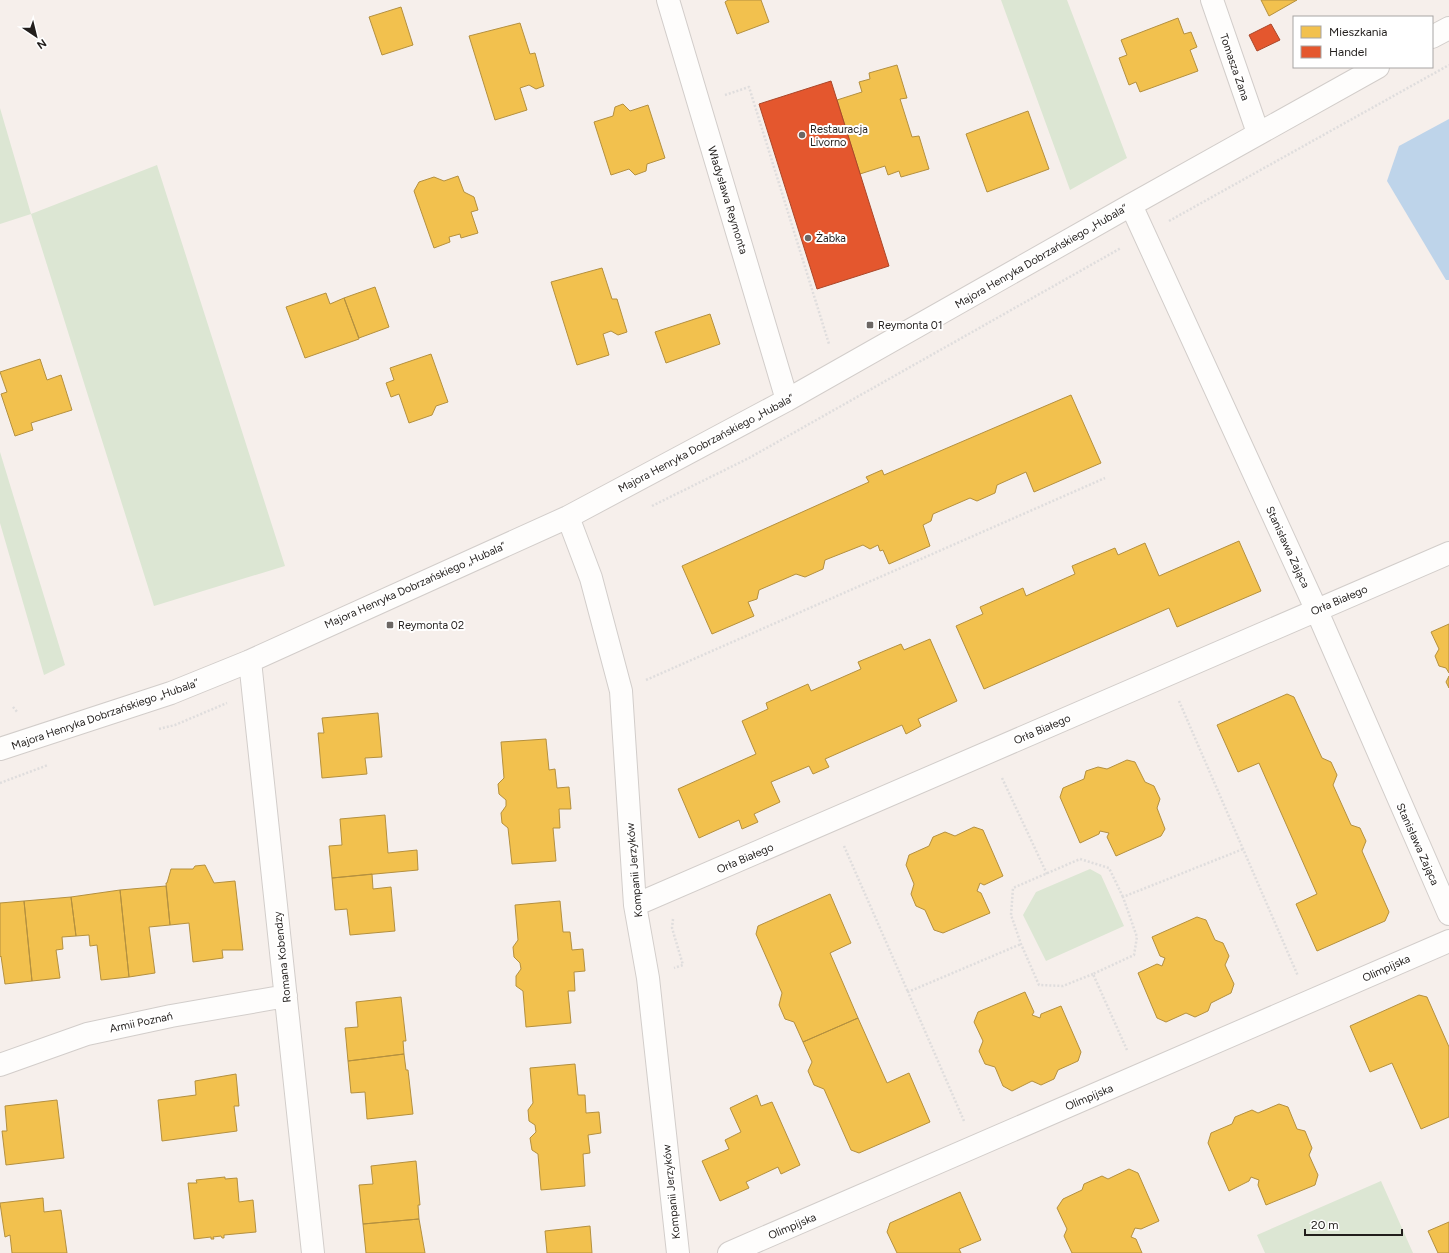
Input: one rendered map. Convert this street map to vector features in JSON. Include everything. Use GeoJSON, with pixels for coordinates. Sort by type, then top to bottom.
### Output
{"type":"FeatureCollection","features":[{"type":"Feature","properties":{"kind":"street","name":"Władysława Reymonta"},"geometry":{"type":"LineString","coordinates":[[668,0],[787,400]]}},
{"type":"Feature","properties":{"kind":"street","name":"Tomasza Zana"},"geometry":{"type":"LineString","coordinates":[[1212,0],[1258,133]]}},
{"type":"Feature","properties":{"kind":"street"},"geometry":{"type":"LineString","coordinates":[[1433,36],[1449,28]]}},
{"type":"Feature","properties":{"kind":"street","name":"Majora Henryka Dobrzańskiego „Hubala”"},"geometry":{"type":"LineString","coordinates":[[0,749],[171,693],[250,661],[568,517],[787,400],[1258,133],[1376,68]]}},
{"type":"Feature","properties":{"kind":"street","name":"Stanisława Zająca"},"geometry":{"type":"LineString","coordinates":[[1131,205],[1316,609],[1449,914]]}},
{"type":"Feature","properties":{"kind":"street","name":"Kompanii Jerzyków"},"geometry":{"type":"LineString","coordinates":[[568,517],[591,578],[621,692],[635,905],[648,978],[678,1253]]}},
{"type":"Feature","properties":{"kind":"street","name":"Orła Białego"},"geometry":{"type":"LineString","coordinates":[[635,905],[1316,609],[1449,553]]}},
{"type":"Feature","properties":{"kind":"street","name":"Romana Kobendzy"},"geometry":{"type":"LineString","coordinates":[[250,661],[313,1253]]}},
{"type":"Feature","properties":{"kind":"street","name":"Olimpijska"},"geometry":{"type":"LineString","coordinates":[[729,1253],[1449,941]]}},
{"type":"Feature","properties":{"kind":"street","name":"Armii Poznań"},"geometry":{"type":"LineString","coordinates":[[0,1065],[87,1034],[171,1016],[286,996]]}},
{"type":"Feature","properties":{"kind":"path"},"geometry":{"type":"LineString","coordinates":[[1145,235],[1449,65]]}},
{"type":"Feature","properties":{"kind":"path"},"geometry":{"type":"LineString","coordinates":[[722,96],[748,86],[832,351]]}},
{"type":"Feature","properties":{"kind":"path"},"geometry":{"type":"LineString","coordinates":[[1085,232],[1102,259]]}},
{"type":"Feature","properties":{"kind":"path"},"geometry":{"type":"LineString","coordinates":[[621,692],[1105,478]]}},
{"type":"Feature","properties":{"kind":"path"},"geometry":{"type":"LineString","coordinates":[[1172,704],[1186,698]]}},
{"type":"Feature","properties":{"kind":"path"},"geometry":{"type":"LineString","coordinates":[[1179,701],[1309,1002]]}},
{"type":"Feature","properties":{"kind":"path"},"geometry":{"type":"LineString","coordinates":[[995,781],[1010,775]]}},
{"type":"Feature","properties":{"kind":"path"},"geometry":{"type":"LineString","coordinates":[[1002,778],[1047,874]]}},
{"type":"Feature","properties":{"kind":"path"},"geometry":{"type":"LineString","coordinates":[[851,843],[844,846],[976,1146]]}},
{"type":"Feature","properties":{"kind":"path"},"geometry":{"type":"LineString","coordinates":[[1122,897],[1243,849]]}},
{"type":"Feature","properties":{"kind":"path"},"geometry":{"type":"LineString","coordinates":[[1080,859],[1110,868],[1122,897],[1137,936],[1134,955],[1063,986],[1039,985],[1021,944],[1011,915],[1013,888],[1080,859]]}},
{"type":"Feature","properties":{"kind":"path"},"geometry":{"type":"LineString","coordinates":[[648,978],[683,964],[672,928],[674,916]]}},
{"type":"Feature","properties":{"kind":"path"},"geometry":{"type":"LineString","coordinates":[[908,992],[1021,944]]}},
{"type":"Feature","properties":{"kind":"path"},"geometry":{"type":"LineString","coordinates":[[1093,974],[1138,1075]]}},
{"type":"Feature","properties":{"kind":"green space"},"geometry":{"type":"Polygon","coordinates":[[[1001,0],[1067,0],[1127,158],[1070,190],[1001,0]]]}},
{"type":"Feature","properties":{"kind":"green space"},"geometry":{"type":"Polygon","coordinates":[[[0,108],[31,214],[0,224],[0,108]]]}},
{"type":"Feature","properties":{"kind":"green space"},"geometry":{"type":"Polygon","coordinates":[[[157,165],[285,566],[154,606],[31,214],[157,165]]]}},
{"type":"Feature","properties":{"kind":"green space"},"geometry":{"type":"Polygon","coordinates":[[[0,452],[65,665],[44,675],[0,523],[0,452]]]}},
{"type":"Feature","properties":{"kind":"green space"},"geometry":{"type":"Polygon","coordinates":[[[1090,869],[1101,875],[1124,926],[1046,961],[1023,915],[1036,892],[1090,869]]]}},
{"type":"Feature","properties":{"kind":"green space"},"geometry":{"type":"Polygon","coordinates":[[[1381,1181],[1413,1253],[1265,1253],[1257,1235],[1381,1181]]]}},
{"type":"Feature","properties":{"kind":"water"},"geometry":{"type":"Polygon","coordinates":[[[1449,119],[1449,280],[1446,280],[1387,181],[1399,146],[1449,119]]]}},
{"type":"Feature","properties":{"kind":"building: Mieszkania"},"geometry":{"type":"Polygon","coordinates":[[[728,0],[761,0],[769,22],[737,34],[725,2],[728,0]]]}},
{"type":"Feature","properties":{"kind":"building: Mieszkania"},"geometry":{"type":"Polygon","coordinates":[[[1261,0],[1297,0],[1269,16],[1261,0]]]}},
{"type":"Feature","properties":{"kind":"building: Mieszkania"},"geometry":{"type":"Polygon","coordinates":[[[401,7],[413,45],[382,55],[369,17],[401,7]]]}},
{"type":"Feature","properties":{"kind":"building: Mieszkania"},"geometry":{"type":"Polygon","coordinates":[[[1178,18],[1184,34],[1191,32],[1197,47],[1190,50],[1198,71],[1140,92],[1136,82],[1129,85],[1119,58],[1127,55],[1121,40],[1178,18]]]}},
{"type":"Feature","properties":{"kind":"building: Mieszkania"},"geometry":{"type":"Polygon","coordinates":[[[520,23],[530,54],[535,53],[544,86],[536,89],[529,85],[520,88],[527,110],[495,120],[469,36],[520,23]]]}},
{"type":"Feature","properties":{"kind":"building: Mieszkania"},"geometry":{"type":"Polygon","coordinates":[[[897,65],[907,98],[900,99],[912,137],[919,136],[929,169],[901,177],[899,171],[888,175],[885,166],[860,174],[837,100],[862,92],[859,82],[870,79],[869,73],[897,65]]]}},
{"type":"Feature","properties":{"kind":"building: Mieszkania"},"geometry":{"type":"Polygon","coordinates":[[[623,104],[630,111],[648,105],[665,158],[647,164],[646,171],[635,175],[629,169],[611,175],[594,122],[613,116],[615,107],[623,104]]]}},
{"type":"Feature","properties":{"kind":"building: Mieszkania"},"geometry":{"type":"Polygon","coordinates":[[[1028,111],[1049,169],[987,192],[966,134],[1028,111]]]}},
{"type":"Feature","properties":{"kind":"building: Mieszkania"},"geometry":{"type":"Polygon","coordinates":[[[458,176],[464,192],[474,197],[478,210],[471,212],[478,233],[461,238],[460,234],[449,237],[450,242],[434,248],[414,191],[419,182],[434,177],[444,181],[458,176]]]}},
{"type":"Feature","properties":{"kind":"building: Mieszkania"},"geometry":{"type":"Polygon","coordinates":[[[602,268],[612,299],[617,299],[627,332],[618,335],[611,331],[603,334],[609,355],[577,365],[551,282],[602,268]]]}},
{"type":"Feature","properties":{"kind":"building: Mieszkania"},"geometry":{"type":"Polygon","coordinates":[[[375,287],[389,327],[359,338],[344,298],[375,287]]]}},
{"type":"Feature","properties":{"kind":"building: Mieszkania"},"geometry":{"type":"Polygon","coordinates":[[[326,293],[330,304],[344,298],[359,339],[305,358],[286,307],[326,293]]]}},
{"type":"Feature","properties":{"kind":"building: Mieszkania"},"geometry":{"type":"Polygon","coordinates":[[[710,314],[720,344],[666,363],[655,332],[710,314]]]}},
{"type":"Feature","properties":{"kind":"building: Mieszkania"},"geometry":{"type":"Polygon","coordinates":[[[431,354],[448,402],[436,406],[432,415],[409,423],[399,394],[391,397],[386,383],[394,380],[390,368],[431,354]]]}},
{"type":"Feature","properties":{"kind":"building: Mieszkania"},"geometry":{"type":"Polygon","coordinates":[[[40,359],[47,380],[61,375],[72,410],[31,423],[33,430],[15,436],[1,394],[7,392],[0,372],[40,359]]]}},
{"type":"Feature","properties":{"kind":"building: Mieszkania"},"geometry":{"type":"Polygon","coordinates":[[[1071,395],[1101,463],[1034,492],[1026,472],[997,485],[995,493],[977,501],[970,498],[933,514],[931,521],[923,525],[930,546],[889,564],[883,550],[880,551],[878,545],[870,549],[863,545],[825,560],[823,569],[805,577],[796,574],[759,590],[757,599],[748,602],[754,616],[712,634],[682,566],[869,482],[866,477],[882,470],[884,475],[1071,395]]]}},
{"type":"Feature","properties":{"kind":"building: Mieszkania"},"geometry":{"type":"Polygon","coordinates":[[[1239,541],[1261,591],[1177,627],[1169,608],[984,689],[956,626],[983,614],[980,607],[1023,588],[1026,596],[1075,574],[1072,566],[1115,548],[1118,555],[1145,543],[1159,576],[1239,541]]]}},
{"type":"Feature","properties":{"kind":"building: Mieszkania"},"geometry":{"type":"Polygon","coordinates":[[[1449,624],[1449,673],[1446,668],[1439,666],[1435,656],[1439,649],[1431,632],[1449,624]]]}},
{"type":"Feature","properties":{"kind":"building: Mieszkania"},"geometry":{"type":"Polygon","coordinates":[[[930,639],[957,701],[918,719],[921,726],[906,734],[902,725],[825,759],[829,767],[813,774],[809,766],[771,782],[780,802],[754,814],[758,822],[742,829],[739,820],[699,838],[678,789],[756,754],[742,721],[768,709],[766,703],[808,684],[811,691],[861,669],[858,662],[901,644],[904,650],[930,639]]]}},
{"type":"Feature","properties":{"kind":"building: Mieszkania"},"geometry":{"type":"Polygon","coordinates":[[[1449,676],[1449,688],[1446,682],[1449,676]]]}},
{"type":"Feature","properties":{"kind":"building: Mieszkania"},"geometry":{"type":"Polygon","coordinates":[[[1287,694],[1294,697],[1322,758],[1331,762],[1337,775],[1333,785],[1351,825],[1360,828],[1366,841],[1362,851],[1389,912],[1385,921],[1317,951],[1296,904],[1317,894],[1259,763],[1238,772],[1217,725],[1287,694]]]}},
{"type":"Feature","properties":{"kind":"building: Mieszkania"},"geometry":{"type":"Polygon","coordinates":[[[378,713],[382,757],[365,758],[367,774],[322,778],[318,733],[324,733],[322,718],[378,713]]]}},
{"type":"Feature","properties":{"kind":"building: Mieszkania"},"geometry":{"type":"Polygon","coordinates":[[[546,739],[549,770],[555,769],[557,788],[569,787],[571,809],[559,809],[560,828],[553,828],[556,861],[512,864],[508,828],[502,823],[501,813],[506,806],[506,800],[499,794],[498,784],[504,778],[501,742],[546,739]]]}},
{"type":"Feature","properties":{"kind":"building: Mieszkania"},"geometry":{"type":"Polygon","coordinates":[[[1127,760],[1135,762],[1145,782],[1154,786],[1160,799],[1157,808],[1165,829],[1161,836],[1116,856],[1107,837],[1109,833],[1100,831],[1099,834],[1080,843],[1060,797],[1063,788],[1084,779],[1086,771],[1098,767],[1107,769],[1127,760]]]}},
{"type":"Feature","properties":{"kind":"building: Mieszkania"},"geometry":{"type":"Polygon","coordinates":[[[385,815],[388,853],[417,850],[418,870],[332,878],[329,846],[342,845],[340,819],[385,815]]]}},
{"type":"Feature","properties":{"kind":"building: Mieszkania"},"geometry":{"type":"Polygon","coordinates":[[[974,827],[983,830],[1003,876],[984,885],[980,883],[977,891],[981,893],[990,913],[943,933],[934,930],[925,910],[916,906],[911,894],[914,884],[906,865],[909,855],[929,846],[933,837],[945,832],[955,836],[974,827]]]}},
{"type":"Feature","properties":{"kind":"building: Mieszkania"},"geometry":{"type":"Polygon","coordinates":[[[205,865],[214,883],[235,881],[243,950],[222,950],[223,958],[193,962],[189,923],[170,925],[166,883],[171,869],[193,869],[195,866],[205,865]]]}},
{"type":"Feature","properties":{"kind":"building: Mieszkania"},"geometry":{"type":"Polygon","coordinates":[[[372,874],[373,889],[391,887],[395,931],[350,935],[347,909],[335,910],[332,878],[372,874]]]}},
{"type":"Feature","properties":{"kind":"building: Mieszkania"},"geometry":{"type":"Polygon","coordinates":[[[166,886],[170,925],[149,927],[155,973],[129,977],[120,890],[166,886]]]}},
{"type":"Feature","properties":{"kind":"building: Mieszkania"},"geometry":{"type":"Polygon","coordinates":[[[120,890],[129,977],[101,980],[97,945],[90,946],[89,935],[76,936],[71,897],[120,890]]]}},
{"type":"Feature","properties":{"kind":"building: Mieszkania"},"geometry":{"type":"Polygon","coordinates":[[[830,894],[851,943],[830,953],[858,1018],[803,1042],[794,1022],[785,1019],[779,1005],[782,993],[756,934],[758,926],[830,894]]]}},
{"type":"Feature","properties":{"kind":"building: Mieszkania"},"geometry":{"type":"Polygon","coordinates":[[[71,897],[76,936],[62,937],[63,949],[56,950],[60,978],[32,981],[24,901],[71,897]]]}},
{"type":"Feature","properties":{"kind":"building: Mieszkania"},"geometry":{"type":"Polygon","coordinates":[[[24,901],[32,981],[5,984],[1,956],[0,957],[0,903],[24,901]]]}},
{"type":"Feature","properties":{"kind":"building: Mieszkania"},"geometry":{"type":"Polygon","coordinates":[[[560,901],[563,932],[570,932],[572,950],[583,949],[585,971],[574,972],[575,991],[568,991],[571,1023],[526,1027],[523,991],[516,986],[516,976],[521,969],[520,963],[514,957],[513,947],[518,940],[515,905],[560,901]]]}},
{"type":"Feature","properties":{"kind":"building: Mieszkania"},"geometry":{"type":"Polygon","coordinates":[[[1197,917],[1206,920],[1215,940],[1223,943],[1229,956],[1225,965],[1234,984],[1231,993],[1211,1003],[1208,1011],[1195,1017],[1186,1013],[1166,1022],[1157,1018],[1138,973],[1157,964],[1162,966],[1165,958],[1160,956],[1152,937],[1197,917]]]}},
{"type":"Feature","properties":{"kind":"building: Mieszkania"},"geometry":{"type":"Polygon","coordinates":[[[1025,992],[1034,1012],[1032,1015],[1040,1018],[1041,1014],[1061,1006],[1081,1052],[1078,1061],[1058,1070],[1054,1079],[1041,1085],[1032,1081],[1012,1091],[1003,1086],[995,1067],[985,1064],[979,1051],[983,1041],[974,1022],[978,1012],[1025,992]]]}},
{"type":"Feature","properties":{"kind":"building: Mieszkania"},"geometry":{"type":"Polygon","coordinates":[[[1419,995],[1427,997],[1449,1047],[1449,1117],[1421,1129],[1392,1063],[1370,1072],[1350,1026],[1419,995]]]}},
{"type":"Feature","properties":{"kind":"building: Mieszkania"},"geometry":{"type":"Polygon","coordinates":[[[401,997],[406,1041],[403,1041],[404,1054],[348,1061],[345,1028],[358,1027],[356,1002],[401,997]]]}},
{"type":"Feature","properties":{"kind":"building: Mieszkania"},"geometry":{"type":"Polygon","coordinates":[[[858,1018],[887,1083],[909,1073],[930,1122],[859,1153],[851,1150],[824,1089],[814,1085],[808,1071],[812,1062],[803,1042],[858,1018]]]}},
{"type":"Feature","properties":{"kind":"building: Mieszkania"},"geometry":{"type":"Polygon","coordinates":[[[404,1054],[406,1070],[408,1070],[413,1114],[367,1119],[365,1092],[351,1093],[348,1061],[404,1054]]]}},
{"type":"Feature","properties":{"kind":"building: Mieszkania"},"geometry":{"type":"Polygon","coordinates":[[[575,1064],[578,1095],[585,1095],[586,1113],[599,1112],[601,1133],[588,1135],[590,1153],[583,1154],[585,1186],[541,1190],[538,1154],[532,1150],[530,1138],[536,1132],[535,1125],[529,1121],[528,1110],[533,1103],[530,1068],[575,1064]]]}},
{"type":"Feature","properties":{"kind":"building: Mieszkania"},"geometry":{"type":"Polygon","coordinates":[[[236,1074],[239,1106],[234,1106],[237,1131],[162,1141],[158,1100],[196,1095],[195,1081],[236,1074]]]}},
{"type":"Feature","properties":{"kind":"building: Mieszkania"},"geometry":{"type":"Polygon","coordinates":[[[757,1095],[761,1106],[772,1102],[800,1165],[781,1174],[778,1167],[746,1182],[749,1188],[720,1201],[702,1161],[729,1149],[725,1140],[741,1132],[730,1108],[757,1095]]]}},
{"type":"Feature","properties":{"kind":"building: Mieszkania"},"geometry":{"type":"Polygon","coordinates":[[[57,1100],[64,1158],[6,1165],[2,1131],[7,1131],[5,1106],[57,1100]]]}},
{"type":"Feature","properties":{"kind":"building: Mieszkania"},"geometry":{"type":"Polygon","coordinates":[[[1279,1104],[1288,1107],[1297,1129],[1305,1131],[1312,1148],[1309,1155],[1318,1175],[1315,1185],[1266,1205],[1258,1185],[1259,1180],[1251,1177],[1249,1181],[1229,1191],[1208,1143],[1211,1133],[1232,1124],[1235,1117],[1252,1110],[1258,1113],[1279,1104]]]}},
{"type":"Feature","properties":{"kind":"building: Mieszkania"},"geometry":{"type":"Polygon","coordinates":[[[416,1161],[420,1205],[418,1205],[419,1219],[363,1224],[359,1185],[373,1184],[371,1166],[416,1161]]]}},
{"type":"Feature","properties":{"kind":"building: Mieszkania"},"geometry":{"type":"Polygon","coordinates":[[[1129,1169],[1138,1173],[1159,1221],[1141,1229],[1135,1228],[1131,1237],[1136,1239],[1142,1253],[1072,1253],[1064,1236],[1067,1229],[1057,1208],[1063,1199],[1082,1190],[1084,1184],[1102,1176],[1108,1179],[1129,1169]]]}},
{"type":"Feature","properties":{"kind":"building: Mieszkania"},"geometry":{"type":"Polygon","coordinates":[[[225,1177],[225,1179],[237,1178],[239,1202],[253,1200],[256,1232],[224,1235],[224,1238],[221,1236],[213,1237],[214,1239],[211,1239],[211,1237],[194,1239],[188,1183],[197,1183],[196,1180],[225,1177]]]}},
{"type":"Feature","properties":{"kind":"building: Mieszkania"},"geometry":{"type":"Polygon","coordinates":[[[960,1192],[981,1240],[959,1249],[961,1253],[897,1253],[887,1232],[890,1223],[960,1192]]]}},
{"type":"Feature","properties":{"kind":"building: Mieszkania"},"geometry":{"type":"Polygon","coordinates":[[[43,1198],[44,1212],[61,1210],[67,1253],[12,1253],[10,1235],[5,1237],[0,1203],[43,1198]]]}},
{"type":"Feature","properties":{"kind":"building: Mieszkania"},"geometry":{"type":"Polygon","coordinates":[[[419,1219],[425,1253],[366,1253],[363,1224],[419,1219]]]}},
{"type":"Feature","properties":{"kind":"building: Mieszkania"},"geometry":{"type":"Polygon","coordinates":[[[1449,1222],[1449,1253],[1438,1253],[1428,1231],[1449,1222]]]}},
{"type":"Feature","properties":{"kind":"building: Mieszkania"},"geometry":{"type":"Polygon","coordinates":[[[590,1226],[592,1253],[547,1253],[545,1231],[590,1226]]]}},
{"type":"Feature","properties":{"kind":"building: Handel"},"geometry":{"type":"Polygon","coordinates":[[[1271,24],[1280,40],[1257,51],[1249,35],[1271,24]]]}},
{"type":"Feature","properties":{"kind":"building: Handel"},"geometry":{"type":"Polygon","coordinates":[[[831,81],[889,266],[817,289],[759,104],[831,81]]]}},
{"type":"Feature","properties":{"kind":"place","name":"Restauracja Livorno"},"geometry":{"type":"Point","coordinates":[802,135]}},
{"type":"Feature","properties":{"kind":"place","name":"Żabka"},"geometry":{"type":"Point","coordinates":[808,238]}},
{"type":"Feature","properties":{"kind":"place","name":"Reymonta 01"},"geometry":{"type":"Point","coordinates":[870,325]}},
{"type":"Feature","properties":{"kind":"place","name":"Reymonta 02"},"geometry":{"type":"Point","coordinates":[390,625]}}]}
